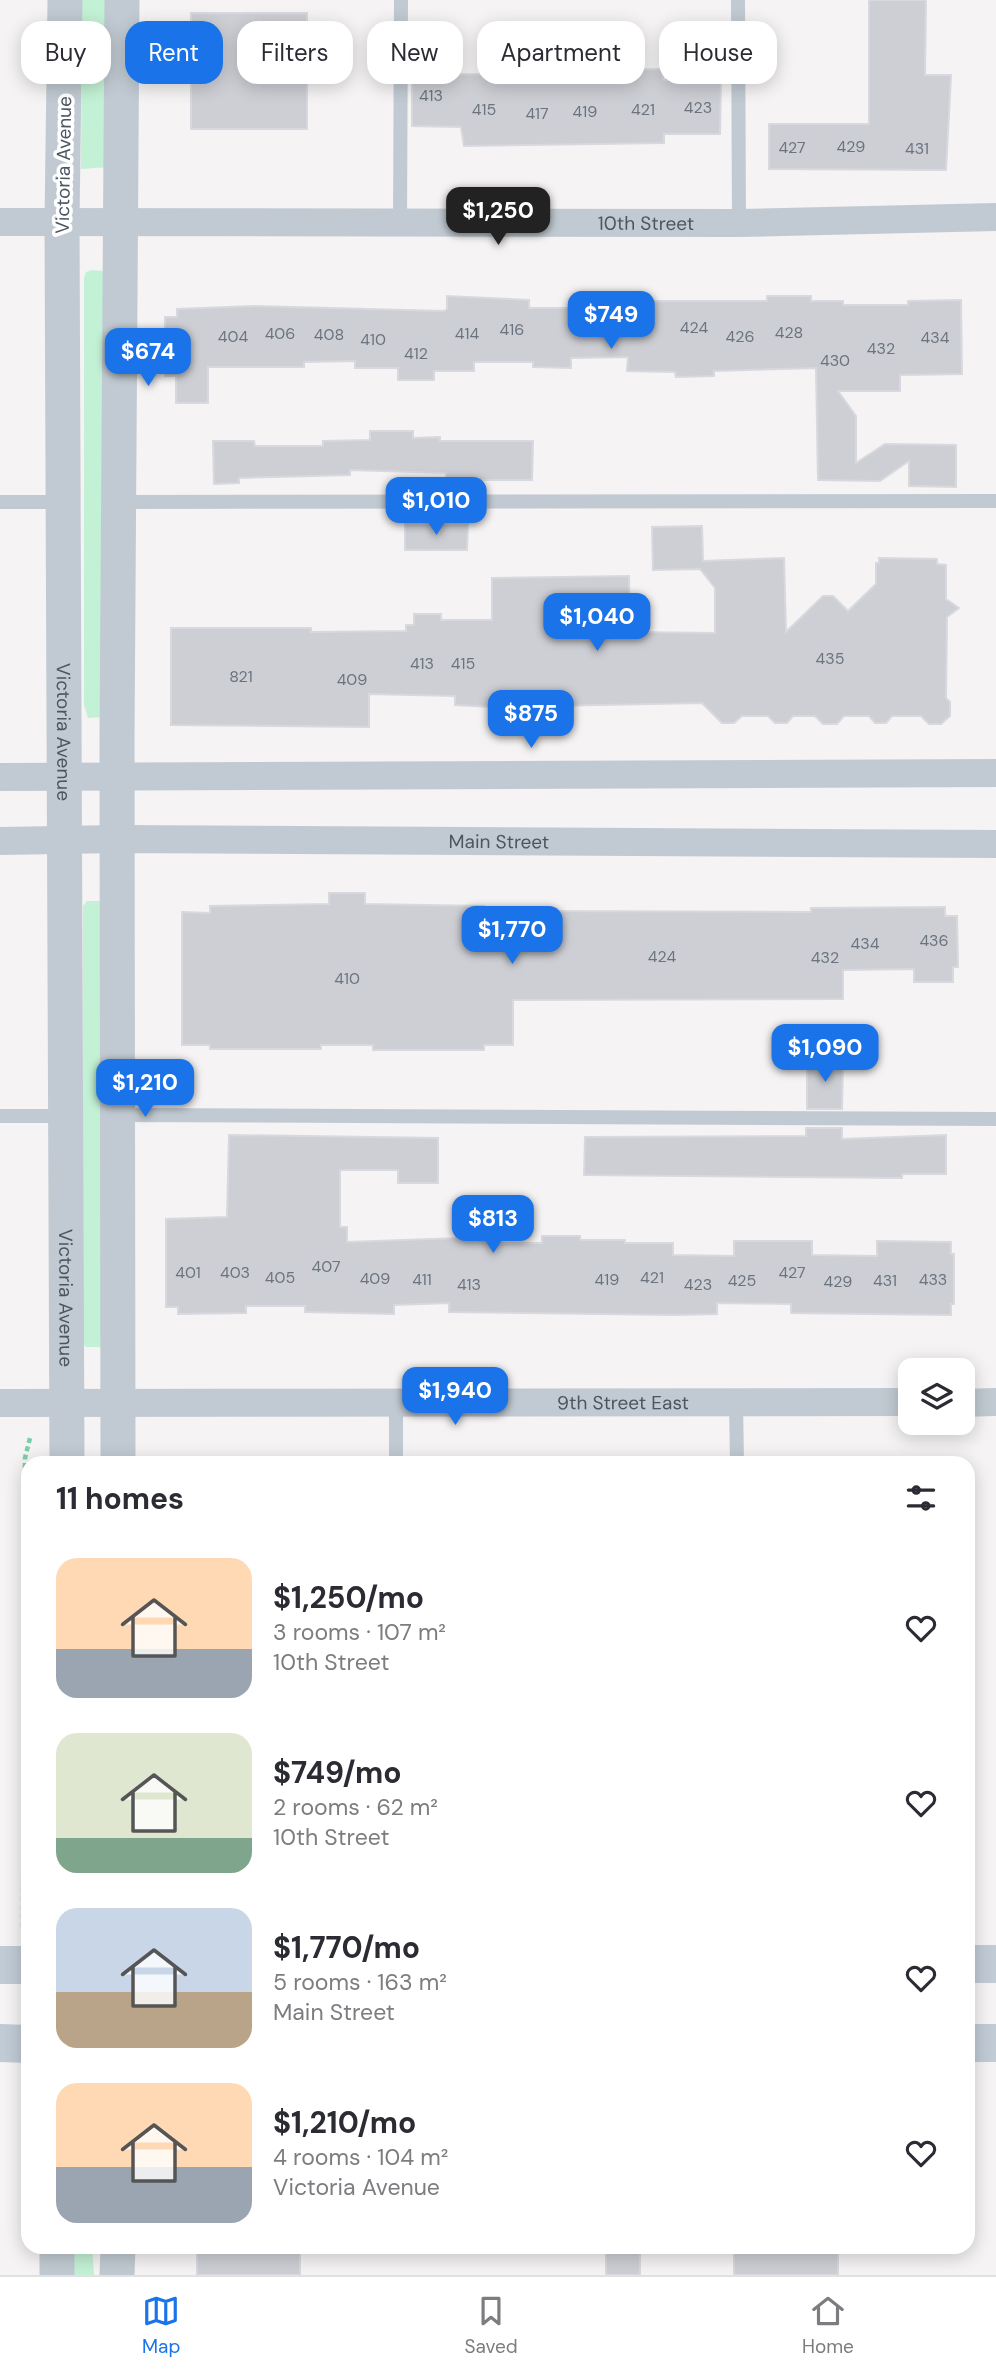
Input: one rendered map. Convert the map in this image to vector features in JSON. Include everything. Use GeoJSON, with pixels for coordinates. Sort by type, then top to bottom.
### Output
{"type":"FeatureCollection","features":[{"type":"Feature","properties":{"kind":"main road"},"geometry":{"type":"LineString","coordinates":[[975,1964],[996,1964]]}},
{"type":"Feature","properties":{"kind":"main road"},"geometry":{"type":"LineString","coordinates":[[0,1965],[21,1965]]}},
{"type":"Feature","properties":{"kind":"main road"},"geometry":{"type":"LineString","coordinates":[[0,2043],[21,2044]]}},
{"type":"Feature","properties":{"kind":"main road"},"geometry":{"type":"LineString","coordinates":[[975,2043],[996,2043]]}},
{"type":"Feature","properties":{"kind":"street","name":"Victoria Avenue"},"geometry":{"type":"LineString","coordinates":[[65,0],[62,222],[67,840],[67,1456]]}},
{"type":"Feature","properties":{"kind":"street"},"geometry":{"type":"LineString","coordinates":[[118,1456],[117,776],[122,0]]}},
{"type":"Feature","properties":{"kind":"street","name":"10th Street"},"geometry":{"type":"LineString","coordinates":[[0,222],[738,223],[996,217]]}},
{"type":"Feature","properties":{"kind":"street"},"geometry":{"type":"LineString","coordinates":[[0,777],[996,773]]}},
{"type":"Feature","properties":{"kind":"street","name":"Main Street"},"geometry":{"type":"LineString","coordinates":[[0,842],[118,839],[996,844]]}},
{"type":"Feature","properties":{"kind":"street","name":"9th Street East"},"geometry":{"type":"LineString","coordinates":[[0,1403],[898,1402]]}},
{"type":"Feature","properties":{"kind":"street"},"geometry":{"type":"LineString","coordinates":[[975,1403],[996,1402]]}},
{"type":"Feature","properties":{"kind":"street"},"geometry":{"type":"LineString","coordinates":[[57,2254],[57,2275]]}},
{"type":"Feature","properties":{"kind":"street"},"geometry":{"type":"LineString","coordinates":[[117,2275],[118,2254]]}},
{"type":"Feature","properties":{"kind":"lane"},"geometry":{"type":"LineString","coordinates":[[400,223],[401,0]]}},
{"type":"Feature","properties":{"kind":"lane"},"geometry":{"type":"LineString","coordinates":[[738,0],[738,223]]}},
{"type":"Feature","properties":{"kind":"lane"},"geometry":{"type":"LineString","coordinates":[[120,502],[996,501]]}},
{"type":"Feature","properties":{"kind":"lane"},"geometry":{"type":"LineString","coordinates":[[0,502],[64,502]]}},
{"type":"Feature","properties":{"kind":"lane"},"geometry":{"type":"LineString","coordinates":[[117,1115],[996,1119]]}},
{"type":"Feature","properties":{"kind":"lane"},"geometry":{"type":"LineString","coordinates":[[0,1116],[67,1116]]}},
{"type":"Feature","properties":{"kind":"lane"},"geometry":{"type":"LineString","coordinates":[[736,1402],[737,1456]]}},
{"type":"Feature","properties":{"kind":"lane"},"geometry":{"type":"LineString","coordinates":[[396,1403],[396,1456]]}},
{"type":"Feature","properties":{"kind":"green space"},"geometry":{"type":"Polygon","coordinates":[[[82,0],[109,0],[109,21],[82,21],[82,0]]]}},
{"type":"Feature","properties":{"kind":"green space"},"geometry":{"type":"Polygon","coordinates":[[[82,84],[109,84],[109,167],[81,169],[82,84]]]}},
{"type":"Feature","properties":{"kind":"green space"},"geometry":{"type":"Polygon","coordinates":[[[103,271],[105,717],[88,718],[84,705],[84,278],[86,272],[103,271]]]}},
{"type":"Feature","properties":{"kind":"green space"},"geometry":{"type":"Polygon","coordinates":[[[87,901],[105,901],[105,1347],[86,1347],[83,1343],[83,906],[87,901]]]}},
{"type":"Feature","properties":{"kind":"green space"},"geometry":{"type":"Polygon","coordinates":[[[72,2254],[92,2254],[94,2275],[72,2275],[72,2254]]]}},
{"type":"Feature","properties":{"kind":"building"},"geometry":{"type":"Polygon","coordinates":[[[869,0],[926,0],[925,75],[951,75],[946,170],[769,169],[769,124],[869,124],[869,0]]]}},
{"type":"Feature","properties":{"kind":"building"},"geometry":{"type":"Polygon","coordinates":[[[191,13],[307,13],[307,21],[237,21],[237,84],[307,84],[307,129],[191,129],[191,84],[223,84],[223,21],[191,21],[191,13]]]}},
{"type":"Feature","properties":{"kind":"building"},"geometry":{"type":"Polygon","coordinates":[[[645,69],[659,69],[659,84],[721,84],[720,134],[664,134],[664,143],[464,146],[461,127],[412,126],[412,84],[463,84],[463,74],[477,74],[477,84],[645,84],[645,69]]]}},
{"type":"Feature","properties":{"kind":"building"},"geometry":{"type":"Polygon","coordinates":[[[621,293],[622,301],[767,301],[767,296],[811,296],[811,301],[843,301],[843,305],[908,305],[908,301],[961,300],[962,374],[900,375],[900,391],[838,391],[856,416],[856,463],[885,444],[956,445],[956,487],[909,486],[909,461],[880,481],[818,480],[816,368],[714,371],[714,376],[676,377],[675,372],[627,371],[628,357],[571,358],[571,368],[533,367],[533,362],[474,362],[474,371],[434,371],[434,380],[398,380],[398,368],[355,368],[355,361],[304,362],[304,367],[208,367],[208,403],[176,403],[176,376],[165,376],[165,317],[177,317],[177,309],[254,306],[444,311],[447,309],[447,296],[529,300],[529,308],[583,308],[583,294],[621,293]]]}},
{"type":"Feature","properties":{"kind":"building"},"geometry":{"type":"Polygon","coordinates":[[[370,431],[413,431],[413,438],[440,437],[440,441],[533,441],[532,480],[446,480],[446,473],[350,470],[350,475],[239,478],[239,483],[214,484],[213,441],[254,441],[255,446],[323,446],[323,441],[370,440],[370,431]]]}},
{"type":"Feature","properties":{"kind":"building"},"geometry":{"type":"Polygon","coordinates":[[[405,524],[468,524],[467,550],[405,550],[405,524]]]}},
{"type":"Feature","properties":{"kind":"building"},"geometry":{"type":"Polygon","coordinates":[[[702,526],[703,561],[784,558],[786,632],[823,596],[833,596],[848,611],[876,584],[876,563],[879,563],[879,558],[937,559],[937,564],[946,565],[946,599],[959,608],[947,617],[946,698],[950,702],[950,716],[941,724],[929,724],[921,716],[892,716],[886,723],[875,723],[869,716],[844,716],[837,724],[823,724],[815,716],[793,716],[787,723],[775,723],[768,716],[742,716],[734,723],[722,723],[702,703],[493,707],[455,705],[455,696],[369,694],[369,727],[171,725],[171,628],[311,628],[311,632],[406,631],[406,625],[414,625],[414,614],[441,614],[441,620],[492,620],[492,578],[629,576],[630,632],[715,633],[715,588],[700,569],[653,570],[652,527],[702,526]]]}},
{"type":"Feature","properties":{"kind":"building"},"geometry":{"type":"Polygon","coordinates":[[[329,893],[365,893],[365,904],[484,906],[484,911],[811,912],[811,908],[945,907],[945,916],[957,916],[958,967],[953,967],[953,982],[914,982],[914,969],[843,970],[843,999],[513,1000],[513,1045],[484,1045],[484,1050],[373,1050],[373,1045],[321,1045],[321,1049],[210,1049],[210,1045],[182,1045],[182,912],[210,913],[210,906],[329,904],[329,893]]]}},
{"type":"Feature","properties":{"kind":"building"},"geometry":{"type":"Polygon","coordinates":[[[807,1059],[843,1060],[842,1109],[807,1109],[807,1059]]]}},
{"type":"Feature","properties":{"kind":"building"},"geometry":{"type":"Polygon","coordinates":[[[806,1128],[842,1128],[842,1139],[946,1135],[946,1174],[902,1174],[902,1178],[584,1175],[585,1137],[806,1136],[806,1128]]]}},
{"type":"Feature","properties":{"kind":"building"},"geometry":{"type":"Polygon","coordinates":[[[229,1135],[438,1138],[438,1183],[398,1183],[398,1170],[340,1170],[340,1227],[347,1227],[347,1242],[488,1237],[488,1243],[542,1243],[542,1236],[580,1236],[580,1240],[673,1243],[673,1255],[734,1256],[734,1241],[812,1241],[812,1255],[877,1256],[877,1241],[951,1242],[951,1254],[954,1254],[954,1304],[951,1304],[951,1315],[791,1313],[791,1304],[717,1303],[717,1314],[674,1315],[449,1312],[449,1303],[394,1305],[394,1314],[305,1312],[305,1306],[246,1306],[246,1313],[178,1314],[178,1307],[166,1307],[166,1219],[227,1217],[229,1135]]]}},
{"type":"Feature","properties":{"kind":"building"},"geometry":{"type":"Polygon","coordinates":[[[197,2254],[300,2254],[300,2275],[197,2275],[197,2254]]]}},
{"type":"Feature","properties":{"kind":"building"},"geometry":{"type":"Polygon","coordinates":[[[606,2254],[640,2254],[640,2275],[606,2275],[606,2254]]]}},
{"type":"Feature","properties":{"kind":"building"},"geometry":{"type":"Polygon","coordinates":[[[734,2254],[838,2254],[838,2275],[734,2275],[734,2254]]]}}]}
